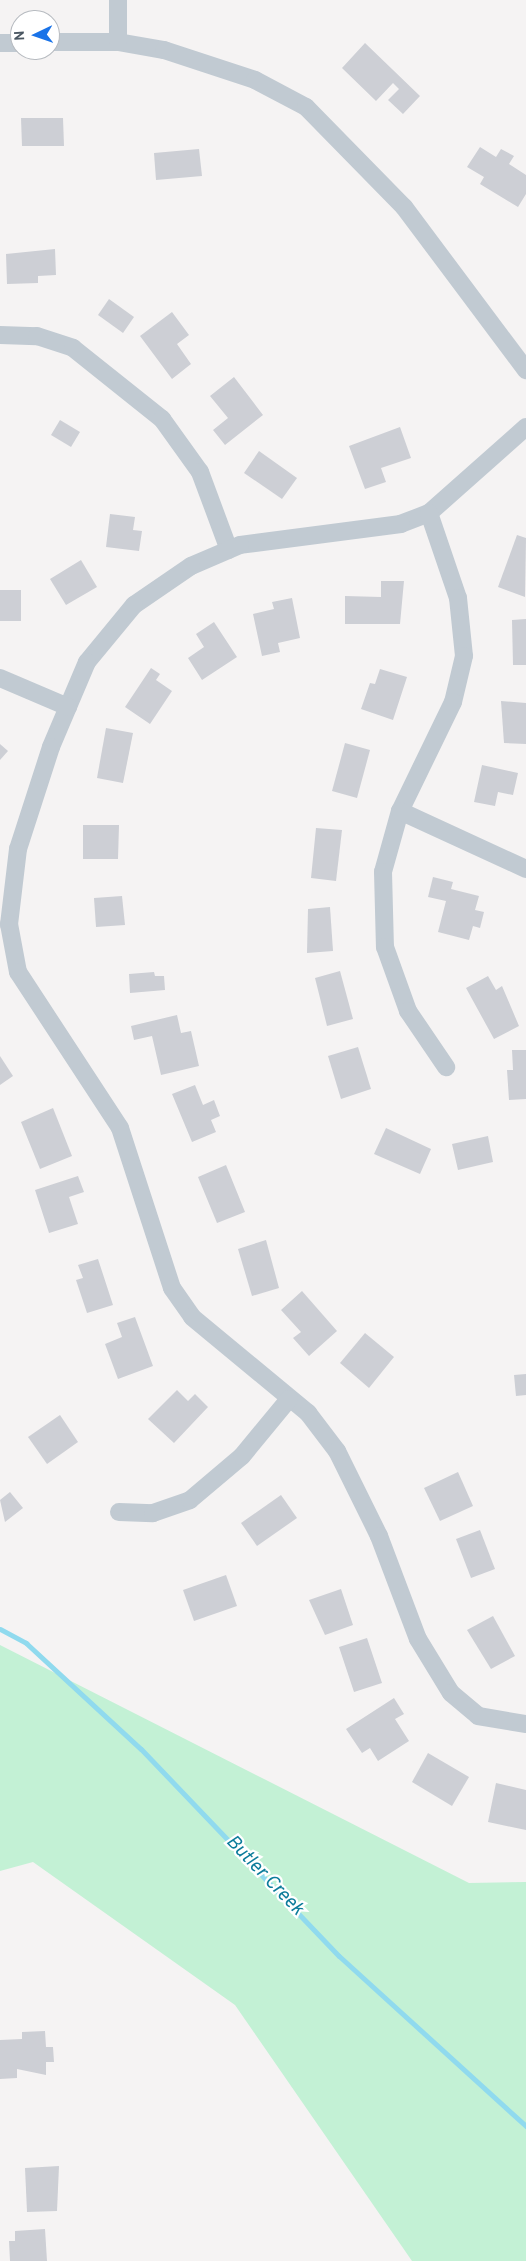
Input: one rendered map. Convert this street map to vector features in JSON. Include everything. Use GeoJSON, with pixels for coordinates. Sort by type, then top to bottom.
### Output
{"type":"FeatureCollection","features":[{"type":"Feature","properties":{"kind":"street"},"geometry":{"type":"LineString","coordinates":[[118,0],[118,42]]}},
{"type":"Feature","properties":{"kind":"street"},"geometry":{"type":"LineString","coordinates":[[60,42],[118,42],[221,66],[306,107],[404,207],[526,370]]}},
{"type":"Feature","properties":{"kind":"street"},"geometry":{"type":"LineString","coordinates":[[0,335],[57,340],[98,365],[162,419],[200,472],[229,550]]}},
{"type":"Feature","properties":{"kind":"street"},"geometry":{"type":"LineString","coordinates":[[526,427],[429,513],[401,524],[263,540],[229,550],[191,566],[134,605],[87,662],[68,707],[18,849],[9,924],[18,972],[120,1128],[172,1288],[192,1317],[308,1413],[337,1451],[379,1536],[418,1639],[451,1693],[478,1716],[526,1724]]}},
{"type":"Feature","properties":{"kind":"street"},"geometry":{"type":"LineString","coordinates":[[429,513],[458,598],[464,656],[453,702],[400,811],[383,872],[385,947],[408,1011],[446,1067]]}},
{"type":"Feature","properties":{"kind":"street"},"geometry":{"type":"LineString","coordinates":[[0,678],[68,707]]}},
{"type":"Feature","properties":{"kind":"street"},"geometry":{"type":"LineString","coordinates":[[400,811],[526,868]]}},
{"type":"Feature","properties":{"kind":"street"},"geometry":{"type":"LineString","coordinates":[[119,1512],[152,1513],[190,1500],[242,1456],[289,1399]]}},
{"type":"Feature","properties":{"kind":"green space"},"geometry":{"type":"Polygon","coordinates":[[[0,1645],[469,1883],[526,1882],[526,2261],[412,2261],[235,2005],[33,1862],[0,1871],[0,1645]]]}},
{"type":"Feature","properties":{"kind":"building"},"geometry":{"type":"Polygon","coordinates":[[[365,43],[420,96],[403,114],[388,100],[399,89],[393,83],[376,101],[342,68],[365,43]]]}},
{"type":"Feature","properties":{"kind":"building"},"geometry":{"type":"Polygon","coordinates":[[[21,118],[63,118],[64,146],[22,146],[21,118]]]}},
{"type":"Feature","properties":{"kind":"building"},"geometry":{"type":"Polygon","coordinates":[[[480,147],[496,157],[501,149],[514,156],[509,164],[526,175],[526,194],[518,207],[480,184],[484,177],[467,167],[480,147]]]}},
{"type":"Feature","properties":{"kind":"building"},"geometry":{"type":"Polygon","coordinates":[[[199,149],[202,176],[156,180],[154,153],[199,149]]]}},
{"type":"Feature","properties":{"kind":"building"},"geometry":{"type":"Polygon","coordinates":[[[55,249],[56,275],[38,276],[38,283],[7,284],[6,254],[55,249]]]}},
{"type":"Feature","properties":{"kind":"building"},"geometry":{"type":"Polygon","coordinates":[[[109,299],[134,317],[123,333],[98,315],[109,299]]]}},
{"type":"Feature","properties":{"kind":"building"},"geometry":{"type":"Polygon","coordinates":[[[172,312],[189,335],[177,344],[191,364],[172,379],[140,336],[172,312]]]}},
{"type":"Feature","properties":{"kind":"building"},"geometry":{"type":"Polygon","coordinates":[[[234,377],[263,415],[225,445],[213,430],[228,418],[210,396],[234,377]]]}},
{"type":"Feature","properties":{"kind":"building"},"geometry":{"type":"Polygon","coordinates":[[[60,420],[80,432],[71,447],[51,435],[60,420]]]}},
{"type":"Feature","properties":{"kind":"building"},"geometry":{"type":"Polygon","coordinates":[[[400,427],[411,458],[381,468],[386,482],[365,489],[349,446],[400,427]]]}},
{"type":"Feature","properties":{"kind":"building"},"geometry":{"type":"Polygon","coordinates":[[[259,451],[297,478],[282,499],[244,473],[259,451]]]}},
{"type":"Feature","properties":{"kind":"building"},"geometry":{"type":"Polygon","coordinates":[[[110,514],[135,517],[133,530],[142,531],[139,551],[106,547],[110,514]]]}},
{"type":"Feature","properties":{"kind":"building"},"geometry":{"type":"Polygon","coordinates":[[[517,535],[526,538],[525,597],[498,587],[517,535]]]}},
{"type":"Feature","properties":{"kind":"building"},"geometry":{"type":"Polygon","coordinates":[[[81,560],[97,587],[66,605],[50,579],[81,560]]]}},
{"type":"Feature","properties":{"kind":"building"},"geometry":{"type":"Polygon","coordinates":[[[381,581],[404,581],[400,624],[345,624],[345,596],[381,597],[381,581]]]}},
{"type":"Feature","properties":{"kind":"building"},"geometry":{"type":"Polygon","coordinates":[[[0,590],[21,590],[21,621],[0,621],[0,590]]]}},
{"type":"Feature","properties":{"kind":"building"},"geometry":{"type":"Polygon","coordinates":[[[292,598],[300,638],[278,643],[280,652],[262,656],[253,614],[274,609],[272,602],[292,598]]]}},
{"type":"Feature","properties":{"kind":"building"},"geometry":{"type":"Polygon","coordinates":[[[526,619],[526,665],[513,665],[512,620],[526,619]]]}},
{"type":"Feature","properties":{"kind":"building"},"geometry":{"type":"Polygon","coordinates":[[[214,622],[237,657],[202,680],[188,658],[204,647],[196,634],[214,622]]]}},
{"type":"Feature","properties":{"kind":"building"},"geometry":{"type":"Polygon","coordinates":[[[151,668],[160,674],[156,680],[172,691],[150,724],[125,707],[151,668]]]}},
{"type":"Feature","properties":{"kind":"building"},"geometry":{"type":"Polygon","coordinates":[[[380,669],[407,677],[393,720],[361,709],[370,683],[375,684],[380,669]]]}},
{"type":"Feature","properties":{"kind":"building"},"geometry":{"type":"Polygon","coordinates":[[[501,701],[526,703],[526,744],[504,743],[501,701]]]}},
{"type":"Feature","properties":{"kind":"building"},"geometry":{"type":"Polygon","coordinates":[[[106,728],[133,733],[123,783],[97,778],[106,728]]]}},
{"type":"Feature","properties":{"kind":"building"},"geometry":{"type":"Polygon","coordinates":[[[345,743],[370,750],[357,798],[332,791],[345,743]]]}},
{"type":"Feature","properties":{"kind":"building"},"geometry":{"type":"Polygon","coordinates":[[[0,744],[8,751],[0,760],[0,744]]]}},
{"type":"Feature","properties":{"kind":"building"},"geometry":{"type":"Polygon","coordinates":[[[482,765],[518,773],[513,795],[498,792],[495,806],[474,802],[482,765]]]}},
{"type":"Feature","properties":{"kind":"building"},"geometry":{"type":"Polygon","coordinates":[[[83,825],[119,825],[118,859],[83,859],[83,825]]]}},
{"type":"Feature","properties":{"kind":"building"},"geometry":{"type":"Polygon","coordinates":[[[316,828],[342,830],[336,881],[311,878],[316,828]]]}},
{"type":"Feature","properties":{"kind":"building"},"geometry":{"type":"Polygon","coordinates":[[[433,877],[453,882],[451,889],[479,896],[475,910],[484,912],[480,928],[473,926],[469,940],[438,932],[446,901],[428,897],[433,877]]]}},
{"type":"Feature","properties":{"kind":"building"},"geometry":{"type":"Polygon","coordinates":[[[122,896],[125,925],[96,927],[94,898],[122,896]]]}},
{"type":"Feature","properties":{"kind":"building"},"geometry":{"type":"Polygon","coordinates":[[[330,907],[333,951],[307,953],[308,909],[330,907]]]}},
{"type":"Feature","properties":{"kind":"building"},"geometry":{"type":"Polygon","coordinates":[[[340,971],[353,1019],[327,1026],[315,978],[340,971]]]}},
{"type":"Feature","properties":{"kind":"building"},"geometry":{"type":"Polygon","coordinates":[[[154,972],[155,976],[164,976],[165,990],[130,993],[129,974],[154,972]]]}},
{"type":"Feature","properties":{"kind":"building"},"geometry":{"type":"Polygon","coordinates":[[[488,976],[496,990],[502,986],[519,1026],[494,1039],[466,988],[488,976]]]}},
{"type":"Feature","properties":{"kind":"building"},"geometry":{"type":"Polygon","coordinates":[[[177,1015],[181,1033],[191,1031],[199,1066],[161,1075],[152,1036],[134,1040],[131,1026],[177,1015]]]}},
{"type":"Feature","properties":{"kind":"building"},"geometry":{"type":"Polygon","coordinates":[[[358,1047],[371,1089],[341,1099],[328,1056],[358,1047]]]}},
{"type":"Feature","properties":{"kind":"building"},"geometry":{"type":"Polygon","coordinates":[[[512,1050],[526,1050],[526,1099],[509,1100],[507,1070],[513,1070],[512,1050]]]}},
{"type":"Feature","properties":{"kind":"building"},"geometry":{"type":"Polygon","coordinates":[[[0,1056],[13,1076],[0,1085],[0,1056]]]}},
{"type":"Feature","properties":{"kind":"building"},"geometry":{"type":"Polygon","coordinates":[[[195,1085],[203,1105],[214,1100],[220,1116],[211,1120],[216,1132],[192,1142],[172,1094],[195,1085]]]}},
{"type":"Feature","properties":{"kind":"building"},"geometry":{"type":"Polygon","coordinates":[[[53,1108],[72,1156],[40,1169],[21,1122],[53,1108]]]}},
{"type":"Feature","properties":{"kind":"building"},"geometry":{"type":"Polygon","coordinates":[[[386,1128],[431,1149],[420,1174],[374,1154],[386,1128]]]}},
{"type":"Feature","properties":{"kind":"building"},"geometry":{"type":"Polygon","coordinates":[[[488,1136],[493,1162],[458,1170],[452,1144],[488,1136]]]}},
{"type":"Feature","properties":{"kind":"building"},"geometry":{"type":"Polygon","coordinates":[[[226,1165],[245,1212],[217,1223],[198,1177],[226,1165]]]}},
{"type":"Feature","properties":{"kind":"building"},"geometry":{"type":"Polygon","coordinates":[[[78,1176],[84,1192],[69,1197],[78,1224],[49,1233],[35,1190],[78,1176]]]}},
{"type":"Feature","properties":{"kind":"building"},"geometry":{"type":"Polygon","coordinates":[[[266,1240],[279,1288],[252,1296],[238,1249],[266,1240]]]}},
{"type":"Feature","properties":{"kind":"building"},"geometry":{"type":"Polygon","coordinates":[[[98,1259],[113,1305],[87,1313],[76,1280],[83,1278],[78,1265],[98,1259]]]}},
{"type":"Feature","properties":{"kind":"building"},"geometry":{"type":"Polygon","coordinates":[[[302,1291],[337,1331],[309,1356],[293,1338],[301,1332],[281,1310],[302,1291]]]}},
{"type":"Feature","properties":{"kind":"building"},"geometry":{"type":"Polygon","coordinates":[[[135,1317],[153,1366],[118,1379],[105,1344],[122,1337],[117,1323],[135,1317]]]}},
{"type":"Feature","properties":{"kind":"building"},"geometry":{"type":"Polygon","coordinates":[[[365,1333],[394,1357],[369,1388],[340,1363],[365,1333]]]}},
{"type":"Feature","properties":{"kind":"building"},"geometry":{"type":"Polygon","coordinates":[[[526,1374],[526,1395],[516,1396],[514,1375],[526,1374]]]}},
{"type":"Feature","properties":{"kind":"building"},"geometry":{"type":"Polygon","coordinates":[[[177,1390],[188,1401],[195,1394],[208,1407],[174,1443],[148,1419],[177,1390]]]}},
{"type":"Feature","properties":{"kind":"building"},"geometry":{"type":"Polygon","coordinates":[[[60,1415],[78,1442],[47,1464],[28,1437],[60,1415]]]}},
{"type":"Feature","properties":{"kind":"building"},"geometry":{"type":"Polygon","coordinates":[[[458,1472],[473,1506],[440,1521],[424,1488],[458,1472]]]}},
{"type":"Feature","properties":{"kind":"building"},"geometry":{"type":"Polygon","coordinates":[[[10,1492],[23,1508],[5,1522],[0,1500],[10,1492]]]}},
{"type":"Feature","properties":{"kind":"building"},"geometry":{"type":"Polygon","coordinates":[[[281,1495],[297,1518],[257,1546],[241,1523],[281,1495]]]}},
{"type":"Feature","properties":{"kind":"building"},"geometry":{"type":"Polygon","coordinates":[[[480,1530],[495,1569],[471,1578],[456,1539],[480,1530]]]}},
{"type":"Feature","properties":{"kind":"building"},"geometry":{"type":"Polygon","coordinates":[[[226,1575],[237,1606],[194,1621],[183,1590],[226,1575]]]}},
{"type":"Feature","properties":{"kind":"building"},"geometry":{"type":"Polygon","coordinates":[[[341,1589],[353,1625],[325,1635],[309,1600],[341,1589]]]}},
{"type":"Feature","properties":{"kind":"building"},"geometry":{"type":"Polygon","coordinates":[[[493,1616],[515,1656],[491,1669],[467,1630],[493,1616]]]}},
{"type":"Feature","properties":{"kind":"building"},"geometry":{"type":"Polygon","coordinates":[[[367,1638],[382,1683],[354,1692],[339,1647],[367,1638]]]}},
{"type":"Feature","properties":{"kind":"building"},"geometry":{"type":"Polygon","coordinates":[[[394,1698],[404,1714],[395,1719],[409,1741],[378,1761],[370,1748],[362,1753],[346,1729],[394,1698]]]}},
{"type":"Feature","properties":{"kind":"building"},"geometry":{"type":"Polygon","coordinates":[[[428,1753],[469,1777],[452,1806],[412,1782],[428,1753]]]}},
{"type":"Feature","properties":{"kind":"building"},"geometry":{"type":"Polygon","coordinates":[[[496,1783],[526,1790],[526,1830],[488,1822],[496,1783]]]}},
{"type":"Feature","properties":{"kind":"building"},"geometry":{"type":"Polygon","coordinates":[[[45,2031],[46,2047],[53,2047],[54,2062],[46,2062],[46,2075],[17,2069],[17,2078],[0,2079],[0,2040],[22,2039],[22,2032],[45,2031]]]}},
{"type":"Feature","properties":{"kind":"building"},"geometry":{"type":"Polygon","coordinates":[[[59,2166],[57,2211],[27,2212],[25,2168],[59,2166]]]}},
{"type":"Feature","properties":{"kind":"building"},"geometry":{"type":"Polygon","coordinates":[[[45,2229],[47,2261],[10,2261],[9,2241],[15,2241],[15,2231],[45,2229]]]}},
{"type":"Feature","properties":{"kind":"waterway","name":"Butler Creek"},"geometry":{"type":"LineString","coordinates":[[0,1629],[26,1643],[141,1749],[339,1956],[526,2126]]}}]}
